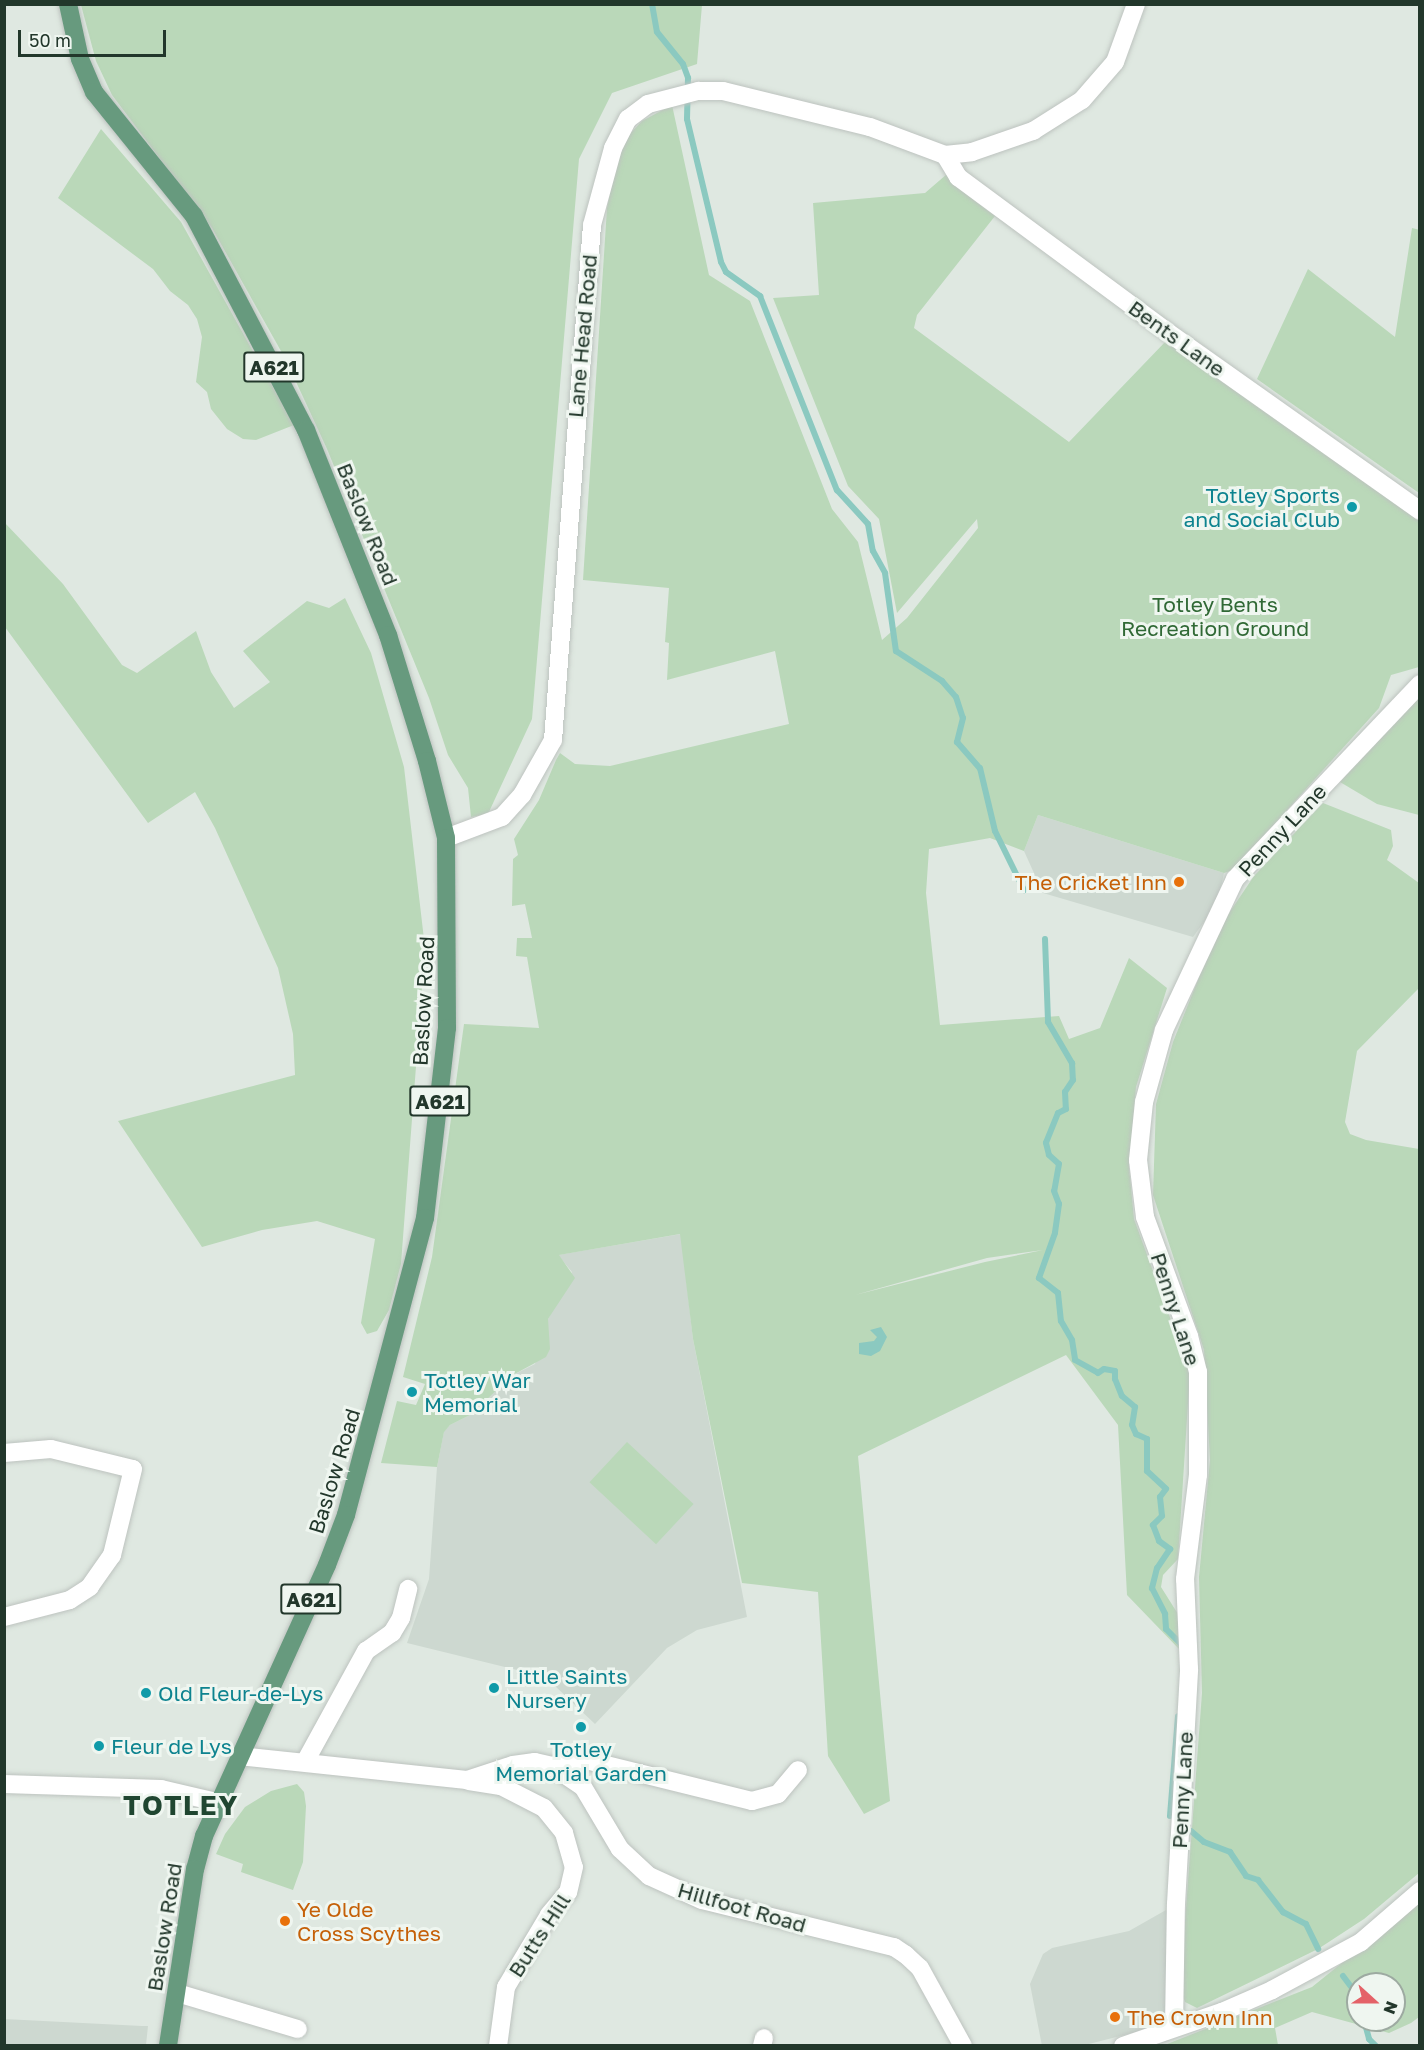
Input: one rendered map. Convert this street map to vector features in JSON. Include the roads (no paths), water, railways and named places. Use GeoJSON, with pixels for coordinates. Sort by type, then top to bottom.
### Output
{"type":"FeatureCollection","features":[{"type":"Feature","properties":{"kind":"main road","name":"Baslow Road"},"geometry":{"type":"LineString","coordinates":[[68,4],[80,59],[94,92],[194,216],[306,429],[388,634],[427,761],[446,838],[447,1028],[425,1218],[346,1515],[327,1565],[217,1802],[195,1869],[168,2046]]}},
{"type":"Feature","properties":{"kind":"street"},"geometry":{"type":"LineString","coordinates":[[945,155],[1004,144],[1033,131],[1082,100],[1115,62],[1136,4]]}},
{"type":"Feature","properties":{"kind":"street","name":"Lane Head Road"},"geometry":{"type":"LineString","coordinates":[[446,838],[502,817],[522,795],[553,740],[592,225],[606,167],[623,125],[648,104],[698,91],[723,91],[870,127],[945,155]]}},
{"type":"Feature","properties":{"kind":"street","name":"Bents Lane"},"geometry":{"type":"LineString","coordinates":[[945,155],[958,177],[1169,333],[1419,511]]}},
{"type":"Feature","properties":{"kind":"street","name":"Penny Lane"},"geometry":{"type":"LineString","coordinates":[[1174,2027],[1176,1904],[1189,1669],[1185,1579],[1198,1475],[1198,1372],[1189,1336],[1146,1217],[1138,1160],[1144,1102],[1164,1030],[1235,879],[1419,684]]}},
{"type":"Feature","properties":{"kind":"street"},"geometry":{"type":"LineString","coordinates":[[4,1453],[51,1449],[133,1469],[112,1555],[90,1587],[70,1600],[4,1617]]}},
{"type":"Feature","properties":{"kind":"street"},"geometry":{"type":"LineString","coordinates":[[305,1762],[366,1651],[392,1633],[401,1618],[408,1588]]}},
{"type":"Feature","properties":{"kind":"street","name":"Hillfoot Road"},"geometry":{"type":"LineString","coordinates":[[238,1756],[467,1780],[513,1765],[535,1762],[552,1766],[583,1786],[620,1849],[649,1876],[702,1900],[870,1941],[906,1955],[920,1968],[963,2046]]}},
{"type":"Feature","properties":{"kind":"street"},"geometry":{"type":"LineString","coordinates":[[552,1766],[582,1759],[752,1801],[778,1794],[798,1770]]}},
{"type":"Feature","properties":{"kind":"street"},"geometry":{"type":"LineString","coordinates":[[6,1780],[161,1789],[217,1802]]}},
{"type":"Feature","properties":{"kind":"street","name":"Butts Hill"},"geometry":{"type":"LineString","coordinates":[[467,1780],[501,1786],[544,1808],[564,1833],[573,1867],[568,1893],[549,1915],[506,1987],[498,2046]]}},
{"type":"Feature","properties":{"kind":"street"},"geometry":{"type":"LineString","coordinates":[[1123,2046],[1272,1990],[1361,1942],[1419,1891]]}},
{"type":"Feature","properties":{"kind":"street"},"geometry":{"type":"LineString","coordinates":[[177,1994],[298,2029]]}},
{"type":"Feature","properties":{"kind":"water"},"geometry":{"type":"Polygon","coordinates":[[[881,1327],[887,1337],[880,1351],[871,1356],[859,1354],[859,1343],[874,1341],[877,1337],[870,1330],[881,1327]]]}},
{"type":"Feature","properties":{"kind":"waterway"},"geometry":{"type":"LineString","coordinates":[[652,4],[657,32],[683,64],[688,78],[687,119],[721,262],[726,272],[760,296],[837,490],[868,524],[873,551],[885,573],[896,651],[942,681],[956,697],[963,718],[957,742],[980,768],[995,831],[1024,890]]}},
{"type":"Feature","properties":{"kind":"waterway"},"geometry":{"type":"LineString","coordinates":[[1045,939],[1048,1022],[1072,1063],[1073,1080],[1065,1092],[1066,1109],[1058,1113],[1046,1143],[1049,1155],[1059,1164],[1054,1191],[1059,1204],[1055,1233],[1039,1278],[1058,1293],[1061,1321],[1072,1340],[1075,1360],[1098,1373],[1104,1369],[1115,1371],[1115,1379],[1122,1396],[1135,1407],[1132,1425],[1136,1434],[1147,1439],[1147,1471],[1166,1489],[1160,1497],[1162,1516],[1153,1525],[1159,1541],[1170,1549],[1157,1568],[1152,1588],[1165,1614],[1166,1629],[1180,1643]]}},
{"type":"Feature","properties":{"kind":"waterway"},"geometry":{"type":"LineString","coordinates":[[1170,1816],[1178,1716]]}},
{"type":"Feature","properties":{"kind":"waterway"},"geometry":{"type":"LineString","coordinates":[[1191,1831],[1204,1842],[1230,1852],[1246,1876],[1258,1880],[1283,1912],[1306,1924],[1318,1949]]}},
{"type":"Feature","properties":{"kind":"waterway"},"geometry":{"type":"LineString","coordinates":[[1343,1976],[1346,1980]]}},
{"type":"Feature","properties":{"kind":"waterway"},"geometry":{"type":"LineString","coordinates":[[1367,2032],[1369,2039],[1376,2046]]}},
{"type":"Feature","properties":{"kind":"place","name":"Totley Sports and Social Club"},"geometry":{"type":"Point","coordinates":[1352,507]}},
{"type":"Feature","properties":{"kind":"place","name":"The Cricket Inn"},"geometry":{"type":"Point","coordinates":[1179,882]}},
{"type":"Feature","properties":{"kind":"place","name":"Totley War Memorial"},"geometry":{"type":"Point","coordinates":[412,1392]}},
{"type":"Feature","properties":{"kind":"place","name":"Little Saints Nursery"},"geometry":{"type":"Point","coordinates":[494,1688]}},
{"type":"Feature","properties":{"kind":"place","name":"Old Fleur-de-Lys"},"geometry":{"type":"Point","coordinates":[146,1693]}},
{"type":"Feature","properties":{"kind":"place","name":"Totley Memorial Garden"},"geometry":{"type":"Point","coordinates":[581,1727]}},
{"type":"Feature","properties":{"kind":"place","name":"Fleur de Lys"},"geometry":{"type":"Point","coordinates":[99,1746]}},
{"type":"Feature","properties":{"kind":"place","name":"Ye Olde Cross Scythes"},"geometry":{"type":"Point","coordinates":[285,1921]}},
{"type":"Feature","properties":{"kind":"place","name":"The Crown Inn"},"geometry":{"type":"Point","coordinates":[1115,2017]}},
{"type":"Feature","properties":{"kind":"district","name":"TOTLEY"},"geometry":{"type":"Point","coordinates":[181,1806]}},
{"type":"Feature","properties":{"kind":"park label","name":"Totley Bents Recreation Ground"},"geometry":{"type":"Point","coordinates":[1215,616]}}]}
